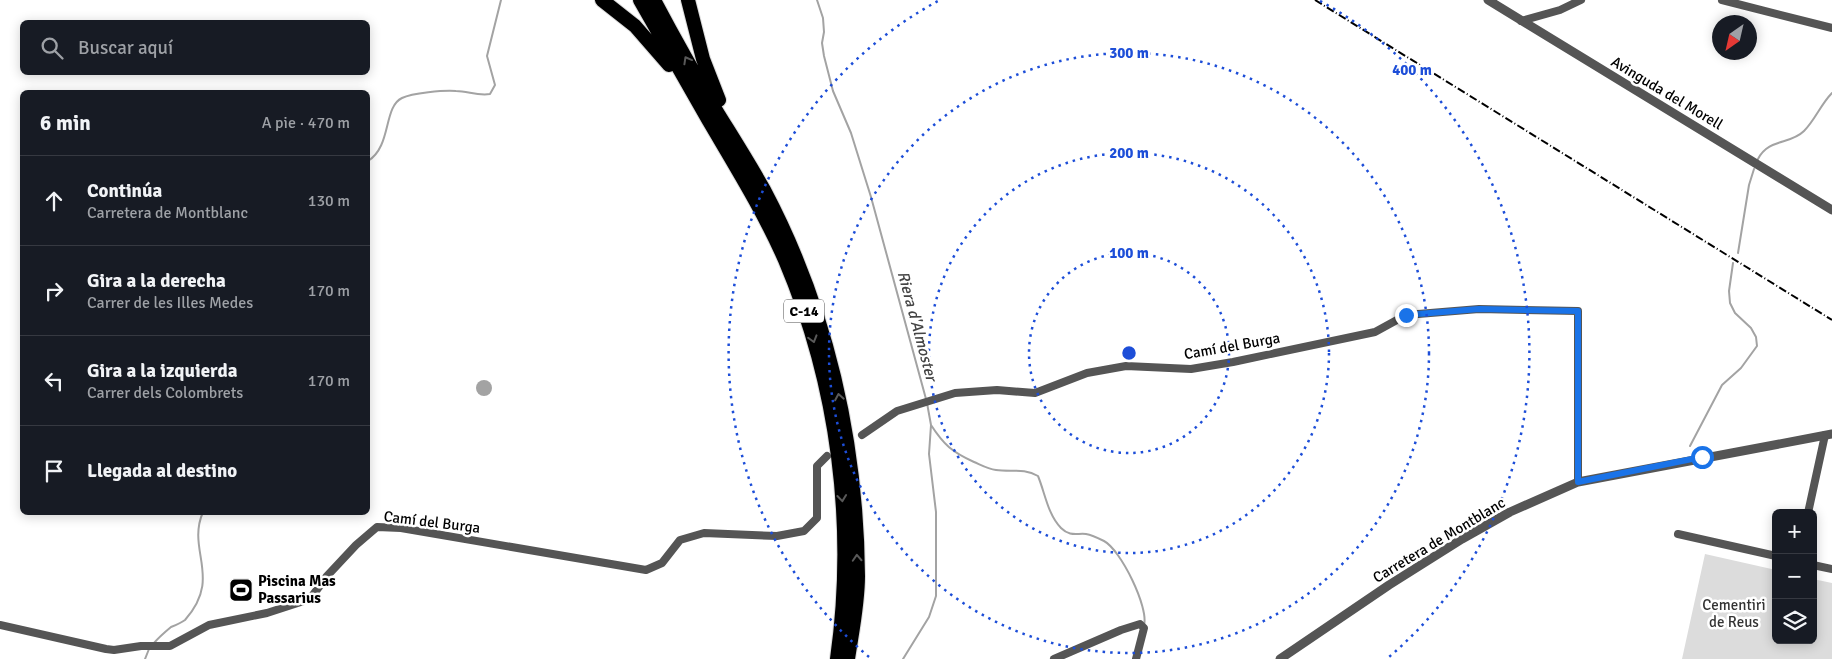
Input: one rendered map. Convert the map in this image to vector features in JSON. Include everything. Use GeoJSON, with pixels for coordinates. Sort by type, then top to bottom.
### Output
{"type":"FeatureCollection","features":[{"type":"Feature","properties":{"kind":"highway"},"geometry":{"type":"LineString","coordinates":[[602,0],[635,26],[668,63],[790,258]]}},
{"type":"Feature","properties":{"kind":"highway","name":"C-14"},"geometry":{"type":"LineString","coordinates":[[640,0],[790,258],[827,389],[837,448],[844,514],[845,568],[841,633],[837,659]]}},
{"type":"Feature","properties":{"kind":"highway","name":"C-14"},"geometry":{"type":"LineString","coordinates":[[654,0],[692,69],[764,190],[790,258],[819,320],[837,386],[848,446],[855,512],[858,578],[848,659]]}},
{"type":"Feature","properties":{"kind":"highway"},"geometry":{"type":"LineString","coordinates":[[688,0],[710,80],[724,110],[768,187],[790,258]]}},
{"type":"Feature","properties":{"kind":"highway"},"geometry":{"type":"LineString","coordinates":[[832,659],[845,568]]}},
{"type":"Feature","properties":{"kind":"highway"},"geometry":{"type":"LineString","coordinates":[[855,659],[858,632],[858,578]]}},
{"type":"Feature","properties":{"kind":"street","name":"Avinguda del Morell"},"geometry":{"type":"LineString","coordinates":[[1488,0],[1832,210]]}},
{"type":"Feature","properties":{"kind":"street"},"geometry":{"type":"LineString","coordinates":[[1521,21],[1560,10],[1581,0]]}},
{"type":"Feature","properties":{"kind":"street"},"geometry":{"type":"LineString","coordinates":[[1722,0],[1736,2],[1832,28]]}},
{"type":"Feature","properties":{"kind":"street","name":"Camí del Burga"},"geometry":{"type":"LineString","coordinates":[[862,435],[897,411],[955,393],[997,390],[1035,393],[1086,374],[1126,366],[1192,370],[1375,332],[1406,315],[1479,309],[1578,311],[1578,482]]}},
{"type":"Feature","properties":{"kind":"street"},"geometry":{"type":"LineString","coordinates":[[1809,509],[1829,434]]}},
{"type":"Feature","properties":{"kind":"street","name":"Carretera de Montblanc"},"geometry":{"type":"LineString","coordinates":[[1280,659],[1389,585],[1462,539],[1510,512],[1578,482],[1829,434]]}},
{"type":"Feature","properties":{"kind":"street","name":"Camí del Burga"},"geometry":{"type":"LineString","coordinates":[[0,625],[114,650],[141,646],[170,646],[209,625],[267,613],[310,599],[344,557],[377,527],[410,530],[646,570],[662,563],[680,540],[704,533],[777,536],[804,531],[817,518],[817,466],[827,456]]}},
{"type":"Feature","properties":{"kind":"street"},"geometry":{"type":"LineString","coordinates":[[1678,534],[1772,555]]}},
{"type":"Feature","properties":{"kind":"street"},"geometry":{"type":"LineString","coordinates":[[1817,566],[1832,569]]}},
{"type":"Feature","properties":{"kind":"street"},"geometry":{"type":"LineString","coordinates":[[1054,659],[1121,630],[1140,624],[1144,628],[1136,659]]}},
{"type":"Feature","properties":{"kind":"green space","name":"Cementiri de Reus"},"geometry":{"type":"Polygon","coordinates":[[[1705,554],[1772,569],[1772,644],[1817,644],[1817,580],[1832,583],[1832,659],[1682,659],[1705,554]]]}},
{"type":"Feature","properties":{"kind":"shaded area"},"geometry":{"type":"Polygon","coordinates":[[[484,380],[490,382],[492,388],[490,394],[484,396],[478,394],[476,388],[478,382],[484,380]]]}},
{"type":"Feature","properties":{"kind":"waterway"},"geometry":{"type":"LineString","coordinates":[[370,159],[381,146],[392,110],[402,98],[420,93],[444,91],[490,94],[495,85],[487,56],[501,0]]}},
{"type":"Feature","properties":{"kind":"waterway","name":"Riera d'Almoster"},"geometry":{"type":"LineString","coordinates":[[817,0],[823,18],[824,32],[822,43],[824,56],[833,91],[851,133],[871,197],[926,399]]}},
{"type":"Feature","properties":{"kind":"waterway"},"geometry":{"type":"LineString","coordinates":[[1758,159],[1768,148],[1804,131],[1832,93]]}},
{"type":"Feature","properties":{"kind":"waterway"},"geometry":{"type":"LineString","coordinates":[[1738,253],[1749,185],[1754,169]]}},
{"type":"Feature","properties":{"kind":"waterway"},"geometry":{"type":"LineString","coordinates":[[1690,446],[1722,385],[1741,368],[1757,346],[1756,337],[1751,328],[1735,313],[1730,303],[1729,291],[1733,263]]}},
{"type":"Feature","properties":{"kind":"waterway","name":"Riera d'Almoster"},"geometry":{"type":"LineString","coordinates":[[903,659],[929,617],[936,596],[936,512],[929,454],[931,425],[927,403]]}},
{"type":"Feature","properties":{"kind":"waterway"},"geometry":{"type":"LineString","coordinates":[[931,425],[949,447],[974,462],[1002,471],[1023,471],[1038,476],[1053,517],[1064,531],[1070,534],[1093,536],[1111,546],[1125,567],[1138,593],[1142,606],[1144,625]]}},
{"type":"Feature","properties":{"kind":"waterway"},"geometry":{"type":"LineString","coordinates":[[154,643],[171,627],[185,620],[196,605],[203,577],[198,539],[202,515]]}},
{"type":"Feature","properties":{"kind":"waterway"},"geometry":{"type":"LineString","coordinates":[[145,659],[149,649]]}},
{"type":"Feature","properties":{"kind":"railway"},"geometry":{"type":"LineString","coordinates":[[1315,0],[1832,320]]}},
{"type":"Feature","properties":{"kind":"place","name":"Piscina Mas Passarius"},"geometry":{"type":"Point","coordinates":[241,590]}},
{"type":"Feature","properties":{"kind":"route"},"geometry":{"type":"LineString","coordinates":[[1406,315],[1479,309],[1578,311],[1578,482],[1702,457]]}}]}
